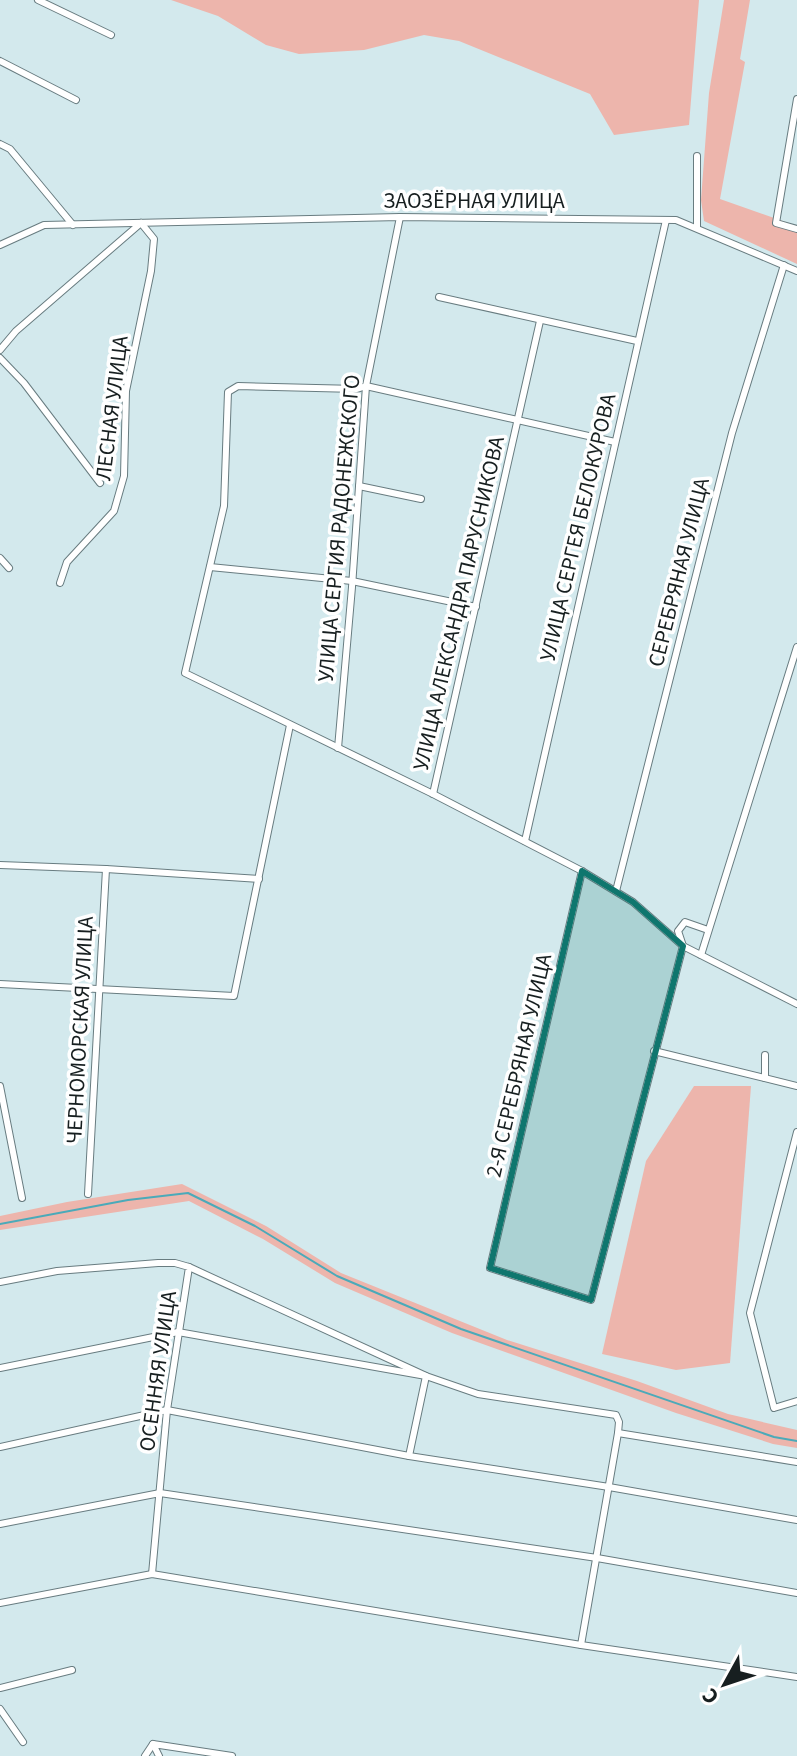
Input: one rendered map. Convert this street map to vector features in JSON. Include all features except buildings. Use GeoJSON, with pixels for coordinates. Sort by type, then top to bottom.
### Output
{"type":"FeatureCollection","features":[{"type":"Feature","properties":{"kind":"street"},"geometry":{"type":"LineString","coordinates":[[38,0],[111,35]]}},
{"type":"Feature","properties":{"kind":"street"},"geometry":{"type":"LineString","coordinates":[[0,61],[76,100]]}},
{"type":"Feature","properties":{"kind":"street"},"geometry":{"type":"LineString","coordinates":[[797,99],[776,223],[797,229]]}},
{"type":"Feature","properties":{"kind":"street"},"geometry":{"type":"LineString","coordinates":[[0,144],[10,149],[73,225]]}},
{"type":"Feature","properties":{"kind":"street"},"geometry":{"type":"LineString","coordinates":[[697,156],[697,227]]}},
{"type":"Feature","properties":{"kind":"street","name":"ЗАОЗЁРНАЯ УЛИЦА"},"geometry":{"type":"LineString","coordinates":[[0,245],[44,225],[400,217],[676,220],[797,271]]}},
{"type":"Feature","properties":{"kind":"street","name":"УЛИЦА СЕРГИЯ РАДОНЕЖСКОГО"},"geometry":{"type":"LineString","coordinates":[[338,748],[366,386],[400,217]]}},
{"type":"Feature","properties":{"kind":"street","name":"УЛИЦА СЕРГЕЯ БЕЛОКУРОВА"},"geometry":{"type":"LineString","coordinates":[[525,841],[666,220]]}},
{"type":"Feature","properties":{"kind":"street"},"geometry":{"type":"LineString","coordinates":[[0,350],[16,331],[141,223]]}},
{"type":"Feature","properties":{"kind":"street","name":"ЛЕСНАЯ УЛИЦА"},"geometry":{"type":"LineString","coordinates":[[60,583],[67,562],[114,511],[124,476],[126,391],[151,271],[154,239],[141,223]]}},
{"type":"Feature","properties":{"kind":"street","name":"СЕРЕБРЯНАЯ УЛИЦА"},"geometry":{"type":"LineString","coordinates":[[616,891],[732,433],[784,265]]}},
{"type":"Feature","properties":{"kind":"street"},"geometry":{"type":"LineString","coordinates":[[439,297],[637,341]]}},
{"type":"Feature","properties":{"kind":"street","name":"УЛИЦА АЛЕКСАНДРА ПАРУСНИКОВА"},"geometry":{"type":"LineString","coordinates":[[433,794],[540,321]]}},
{"type":"Feature","properties":{"kind":"street"},"geometry":{"type":"LineString","coordinates":[[0,358],[24,383],[100,483]]}},
{"type":"Feature","properties":{"kind":"street"},"geometry":{"type":"LineString","coordinates":[[615,442],[366,386],[357,389],[238,386],[228,392],[224,506],[185,673],[433,794],[582,871],[633,902],[683,946],[797,1004]]}},
{"type":"Feature","properties":{"kind":"street"},"geometry":{"type":"LineString","coordinates":[[359,486],[421,499]]}},
{"type":"Feature","properties":{"kind":"street"},"geometry":{"type":"LineString","coordinates":[[0,558],[9,568]]}},
{"type":"Feature","properties":{"kind":"street"},"geometry":{"type":"LineString","coordinates":[[210,567],[352,581],[476,607]]}},
{"type":"Feature","properties":{"kind":"street"},"geometry":{"type":"LineString","coordinates":[[701,955],[797,647]]}},
{"type":"Feature","properties":{"kind":"street"},"geometry":{"type":"LineString","coordinates":[[0,984],[234,996],[290,725]]}},
{"type":"Feature","properties":{"kind":"street"},"geometry":{"type":"LineString","coordinates":[[0,865],[259,879]]}},
{"type":"Feature","properties":{"kind":"street","name":"ЧЕРНОМОРСКАЯ УЛИЦА"},"geometry":{"type":"LineString","coordinates":[[88,1194],[106,869]]}},
{"type":"Feature","properties":{"kind":"street","name":"2-Я СЕРЕБРЯНАЯ УЛИЦА"},"geometry":{"type":"LineString","coordinates":[[582,871],[490,1268],[591,1300],[654,1051]]}},
{"type":"Feature","properties":{"kind":"street"},"geometry":{"type":"LineString","coordinates":[[708,930],[691,922],[681,925],[677,935],[683,946],[654,1051],[797,1086]]}},
{"type":"Feature","properties":{"kind":"street"},"geometry":{"type":"LineString","coordinates":[[765,1055],[765,1078]]}},
{"type":"Feature","properties":{"kind":"street"},"geometry":{"type":"LineString","coordinates":[[0,1086],[22,1198]]}},
{"type":"Feature","properties":{"kind":"street"},"geometry":{"type":"LineString","coordinates":[[797,1132],[750,1313],[774,1408],[797,1401]]}},
{"type":"Feature","properties":{"kind":"street"},"geometry":{"type":"LineString","coordinates":[[793,1148],[797,1160]]}},
{"type":"Feature","properties":{"kind":"street","name":"ОСЕННЯЯ УЛИЦА"},"geometry":{"type":"LineString","coordinates":[[0,1282],[57,1271],[158,1263],[189,1267],[167,1410],[152,1574]]}},
{"type":"Feature","properties":{"kind":"street"},"geometry":{"type":"LineString","coordinates":[[189,1267],[426,1376],[478,1394],[616,1415],[618,1433],[581,1645]]}},
{"type":"Feature","properties":{"kind":"street"},"geometry":{"type":"LineString","coordinates":[[0,1368],[178,1332],[426,1376]]}},
{"type":"Feature","properties":{"kind":"street"},"geometry":{"type":"LineString","coordinates":[[409,1456],[426,1376]]}},
{"type":"Feature","properties":{"kind":"street"},"geometry":{"type":"LineString","coordinates":[[0,1447],[167,1410],[409,1456],[797,1520]]}},
{"type":"Feature","properties":{"kind":"street"},"geometry":{"type":"LineString","coordinates":[[618,1433],[797,1462]]}},
{"type":"Feature","properties":{"kind":"street"},"geometry":{"type":"LineString","coordinates":[[0,1524],[160,1493],[597,1558],[797,1593]]}},
{"type":"Feature","properties":{"kind":"street"},"geometry":{"type":"LineString","coordinates":[[0,1603],[152,1574],[581,1645],[797,1677]]}},
{"type":"Feature","properties":{"kind":"street"},"geometry":{"type":"LineString","coordinates":[[0,1688],[72,1670]]}},
{"type":"Feature","properties":{"kind":"street"},"geometry":{"type":"LineString","coordinates":[[0,1709],[23,1742]]}},
{"type":"Feature","properties":{"kind":"street"},"geometry":{"type":"LineString","coordinates":[[145,1756],[153,1744]]}},
{"type":"Feature","properties":{"kind":"street"},"geometry":{"type":"LineString","coordinates":[[153,1744],[159,1756]]}},
{"type":"Feature","properties":{"kind":"street"},"geometry":{"type":"LineString","coordinates":[[153,1744],[232,1756]]}},
{"type":"Feature","properties":{"kind":"highlighted area"},"geometry":{"type":"Polygon","coordinates":[[[582,871],[633,902],[683,946],[591,1300],[490,1268],[582,871]]]}},
{"type":"Feature","properties":{"kind":"shaded area"},"geometry":{"type":"Polygon","coordinates":[[[171,0],[699,0],[689,125],[614,135],[590,94],[459,41],[424,35],[364,50],[299,54],[266,45],[218,16],[171,0]]]}},
{"type":"Feature","properties":{"kind":"shaded area"},"geometry":{"type":"Polygon","coordinates":[[[724,0],[750,0],[740,59],[745,62],[720,199],[797,226],[797,264],[704,221],[701,200],[709,93],[724,0]]]}},
{"type":"Feature","properties":{"kind":"shaded area"},"geometry":{"type":"Polygon","coordinates":[[[694,1086],[751,1086],[730,1363],[676,1370],[602,1354],[646,1161],[694,1086]]]}},
{"type":"Feature","properties":{"kind":"shaded area"},"geometry":{"type":"Polygon","coordinates":[[[182,1184],[266,1226],[341,1273],[507,1340],[728,1414],[797,1430],[797,1448],[773,1444],[676,1413],[452,1333],[335,1283],[263,1239],[189,1201],[0,1230],[0,1216],[182,1184]]]}},
{"type":"Feature","properties":{"kind":"waterway"},"geometry":{"type":"LineString","coordinates":[[0,1224],[128,1200],[188,1193],[255,1226],[337,1276],[461,1329],[774,1437],[797,1441]]}}]}
